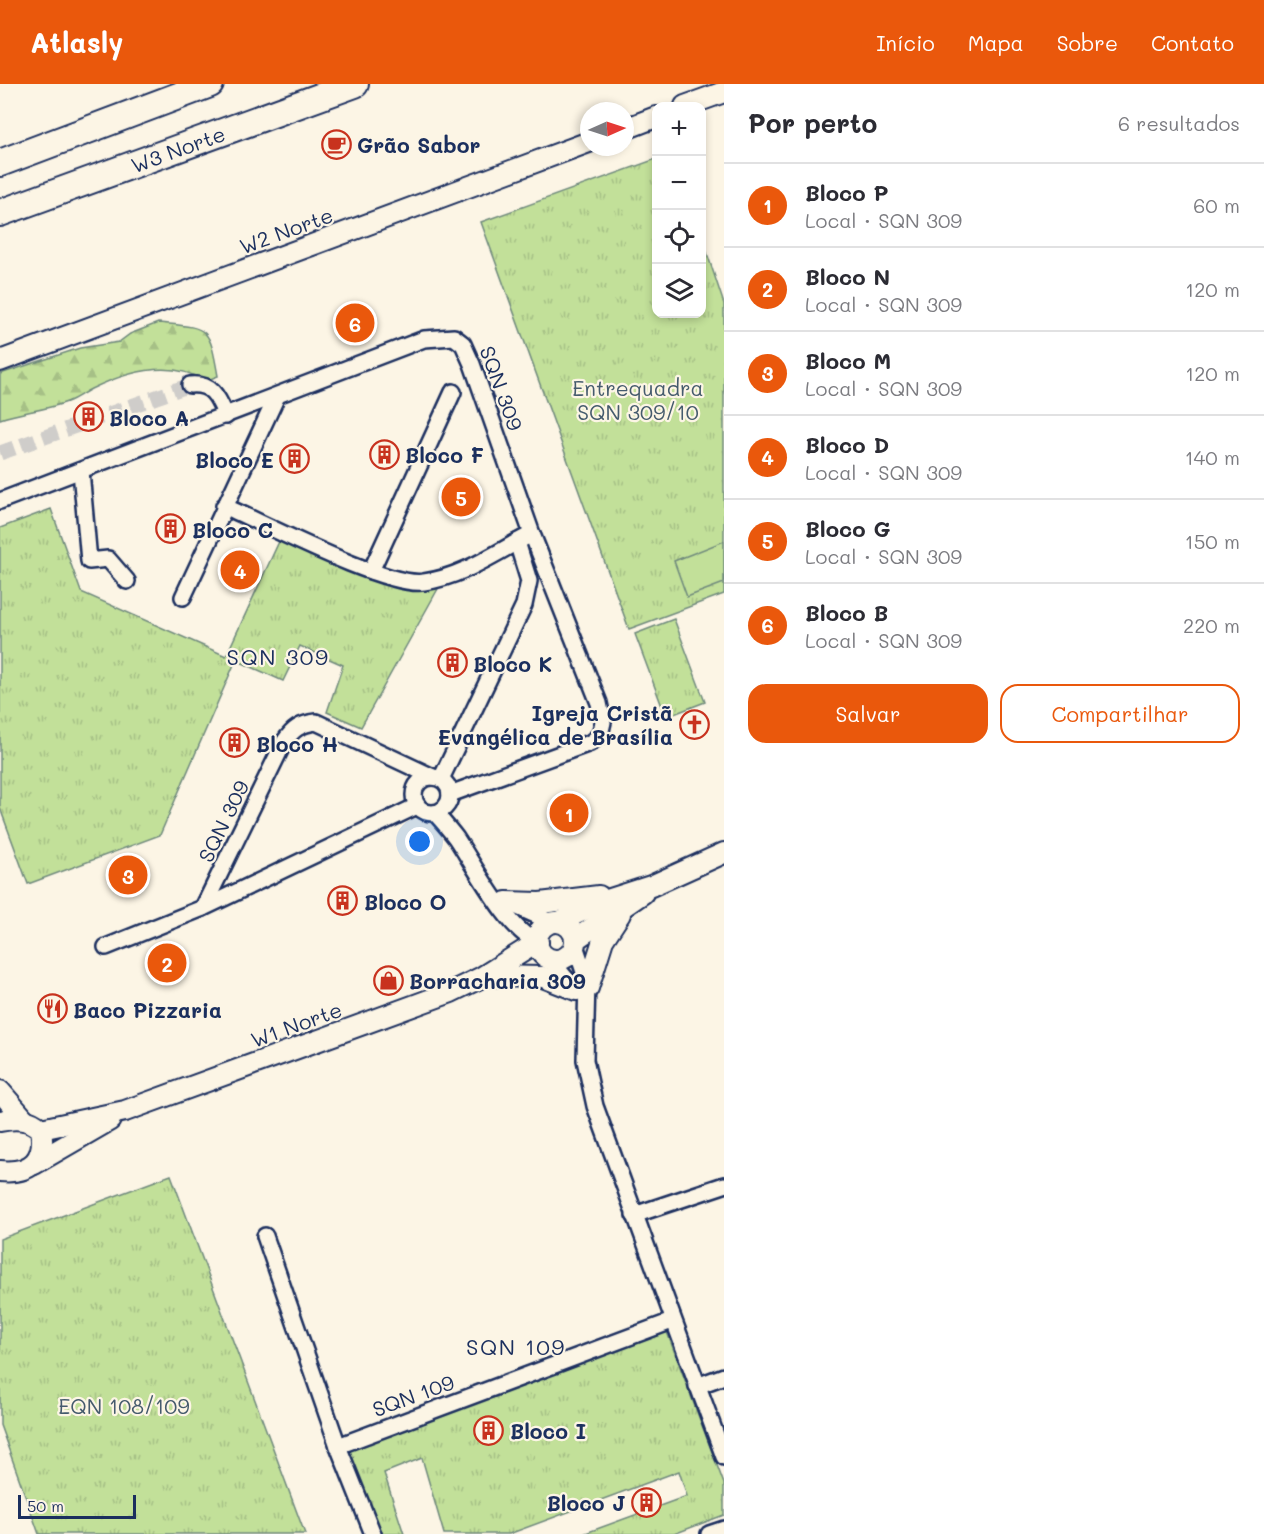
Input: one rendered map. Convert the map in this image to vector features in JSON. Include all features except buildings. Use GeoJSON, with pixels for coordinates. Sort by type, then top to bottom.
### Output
{"type":"FeatureCollection","features":[{"type":"Feature","properties":{"kind":"main road"},"geometry":{"type":"LineString","coordinates":[[0,163],[210,84]]}},
{"type":"Feature","properties":{"kind":"main road","name":"W3 Norte"},"geometry":{"type":"LineString","coordinates":[[0,213],[355,84]]}},
{"type":"Feature","properties":{"kind":"street"},"geometry":{"type":"LineString","coordinates":[[696,102],[724,92]]}},
{"type":"Feature","properties":{"kind":"street"},"geometry":{"type":"LineString","coordinates":[[634,126],[652,119]]}},
{"type":"Feature","properties":{"kind":"street","name":"W2 Norte"},"geometry":{"type":"LineString","coordinates":[[0,361],[580,145]]}},
{"type":"Feature","properties":{"kind":"street","name":"SQN 309"},"geometry":{"type":"LineString","coordinates":[[0,501],[424,339],[454,337],[464,344],[472,364],[532,534],[599,703],[603,729],[600,735],[590,743],[450,797]]}},
{"type":"Feature","properties":{"kind":"street"},"geometry":{"type":"LineString","coordinates":[[190,385],[206,385],[215,393],[225,416]]}},
{"type":"Feature","properties":{"kind":"street"},"geometry":{"type":"LineString","coordinates":[[371,571],[453,392]]}},
{"type":"Feature","properties":{"kind":"street"},"geometry":{"type":"LineString","coordinates":[[183,597],[277,396]]}},
{"type":"Feature","properties":{"kind":"street"},"geometry":{"type":"LineString","coordinates":[[81,471],[89,561],[108,559],[127,581]]}},
{"type":"Feature","properties":{"kind":"street"},"geometry":{"type":"LineString","coordinates":[[224,506],[371,571],[412,583],[460,572],[532,534]]}},
{"type":"Feature","properties":{"kind":"street"},"geometry":{"type":"LineString","coordinates":[[437,778],[524,605],[529,581],[517,542]]}},
{"type":"Feature","properties":{"kind":"street","name":"SQN 309"},"geometry":{"type":"LineString","coordinates":[[203,908],[284,742],[293,730],[303,724],[316,722],[437,778]]}},
{"type":"Feature","properties":{"kind":"street","name":"SQN 309"},"geometry":{"type":"LineString","coordinates":[[400,760],[418,783]]}},
{"type":"Feature","properties":{"kind":"street"},"geometry":{"type":"LineString","coordinates":[[450,797],[446,807],[435,813],[428,813],[417,806],[414,795],[418,783],[437,778],[446,783],[450,797],[455,837]]}},
{"type":"Feature","properties":{"kind":"street"},"geometry":{"type":"LineString","coordinates":[[106,947],[203,908],[417,806]]}},
{"type":"Feature","properties":{"kind":"street"},"geometry":{"type":"LineString","coordinates":[[435,813],[501,900],[517,927],[556,960],[568,956],[575,942],[623,900]]}},
{"type":"Feature","properties":{"kind":"street"},"geometry":{"type":"LineString","coordinates":[[583,995],[543,950],[540,930],[555,922],[623,900],[720,858]]}},
{"type":"Feature","properties":{"kind":"street"},"geometry":{"type":"LineString","coordinates":[[501,900],[540,903],[623,900]]}},
{"type":"Feature","properties":{"kind":"street"},"geometry":{"type":"LineString","coordinates":[[501,900],[572,930],[583,995],[585,1060],[595,1106],[672,1321],[724,1457]]}},
{"type":"Feature","properties":{"kind":"street"},"geometry":{"type":"LineString","coordinates":[[583,995],[603,940],[623,900]]}},
{"type":"Feature","properties":{"kind":"street","name":"W1 Norte"},"geometry":{"type":"LineString","coordinates":[[2,1172],[29,1166],[125,1111],[451,992],[543,950]]}},
{"type":"Feature","properties":{"kind":"street"},"geometry":{"type":"LineString","coordinates":[[486,977],[543,977],[583,995]]}},
{"type":"Feature","properties":{"kind":"street"},"geometry":{"type":"LineString","coordinates":[[0,1091],[33,1124],[44,1146],[39,1158],[29,1166]]}},
{"type":"Feature","properties":{"kind":"street","name":"W1 Norte"},"geometry":{"type":"LineString","coordinates":[[0,1121],[33,1124],[125,1111]]}},
{"type":"Feature","properties":{"kind":"street"},"geometry":{"type":"LineString","coordinates":[[634,1215],[724,1185]]}},
{"type":"Feature","properties":{"kind":"street"},"geometry":{"type":"LineString","coordinates":[[265,1236],[338,1446],[373,1534]]}},
{"type":"Feature","properties":{"kind":"street","name":"SQN 109"},"geometry":{"type":"LineString","coordinates":[[338,1446],[672,1321]]}},
{"type":"Feature","properties":{"kind":"street"},"geometry":{"type":"LineString","coordinates":[[697,1386],[724,1376]]}},
{"type":"Feature","properties":{"kind":"street"},"geometry":{"type":"LineString","coordinates":[[709,1534],[724,1529]]}},
{"type":"Feature","properties":{"kind":"green space","name":"Entrequadra SQN 309/10"},"geometry":{"type":"Polygon","coordinates":[[[652,160],[652,318],[706,318],[706,250],[724,304],[724,594],[629,629],[481,222],[652,160]]]}},
{"type":"Feature","properties":{"kind":"green space"},"geometry":{"type":"Polygon","coordinates":[[[158,323],[188,326],[204,332],[212,347],[218,376],[205,381],[192,374],[178,371],[148,370],[119,377],[67,402],[0,419],[0,374],[80,348],[119,342],[130,334],[158,323]]]}},
{"type":"Feature","properties":{"kind":"green space"},"geometry":{"type":"Polygon","coordinates":[[[51,509],[81,592],[226,656],[283,533],[439,587],[361,727],[327,712],[343,665],[300,646],[283,681],[236,660],[160,835],[28,884],[0,808],[0,528],[51,509]]]}},
{"type":"Feature","properties":{"kind":"green space"},"geometry":{"type":"Polygon","coordinates":[[[724,541],[724,583],[687,597],[674,561],[724,541]]]}},
{"type":"Feature","properties":{"kind":"green space"},"geometry":{"type":"Polygon","coordinates":[[[674,619],[705,702],[666,717],[635,634],[674,619]]]}},
{"type":"Feature","properties":{"kind":"green space","name":"EQN 108/109"},"geometry":{"type":"Polygon","coordinates":[[[171,1175],[305,1534],[39,1534],[0,1425],[0,1239],[171,1175]]]}},
{"type":"Feature","properties":{"kind":"green space"},"geometry":{"type":"Polygon","coordinates":[[[664,1324],[724,1484],[724,1515],[674,1534],[583,1534],[687,1496],[679,1471],[509,1534],[444,1534],[422,1458],[384,1473],[404,1534],[373,1534],[341,1444],[664,1324]]]}},
{"type":"Feature","properties":{"kind":"tunnel"},"geometry":{"type":"LineString","coordinates":[[0,453],[190,385]]}},
{"type":"Feature","properties":{"kind":"place","name":"Grão Sabor"},"geometry":{"type":"Point","coordinates":[336,144]}},
{"type":"Feature","properties":{"kind":"place","name":"Bloco B"},"geometry":{"type":"Point","coordinates":[355,323]}},
{"type":"Feature","properties":{"kind":"place","name":"Bloco A"},"geometry":{"type":"Point","coordinates":[88,417]}},
{"type":"Feature","properties":{"kind":"place","name":"Bloco F"},"geometry":{"type":"Point","coordinates":[384,454]}},
{"type":"Feature","properties":{"kind":"place","name":"Bloco E"},"geometry":{"type":"Point","coordinates":[295,459]}},
{"type":"Feature","properties":{"kind":"place","name":"Bloco G"},"geometry":{"type":"Point","coordinates":[461,497]}},
{"type":"Feature","properties":{"kind":"place","name":"Bloco C"},"geometry":{"type":"Point","coordinates":[171,529]}},
{"type":"Feature","properties":{"kind":"place","name":"Bloco D"},"geometry":{"type":"Point","coordinates":[240,570]}},
{"type":"Feature","properties":{"kind":"place","name":"Bloco K"},"geometry":{"type":"Point","coordinates":[452,663]}},
{"type":"Feature","properties":{"kind":"place","name":"Igreja Cristã Evangélica de Brasília"},"geometry":{"type":"Point","coordinates":[694,724]}},
{"type":"Feature","properties":{"kind":"place","name":"Bloco H"},"geometry":{"type":"Point","coordinates":[235,743]}},
{"type":"Feature","properties":{"kind":"place","name":"Bloco P"},"geometry":{"type":"Point","coordinates":[569,813]}},
{"type":"Feature","properties":{"kind":"place","name":"Bloco M"},"geometry":{"type":"Point","coordinates":[128,875]}},
{"type":"Feature","properties":{"kind":"place","name":"Bloco O"},"geometry":{"type":"Point","coordinates":[343,901]}},
{"type":"Feature","properties":{"kind":"place","name":"Bloco N"},"geometry":{"type":"Point","coordinates":[167,963]}},
{"type":"Feature","properties":{"kind":"place","name":"Borracharia 309"},"geometry":{"type":"Point","coordinates":[388,980]}},
{"type":"Feature","properties":{"kind":"place","name":"Baco Pizzaria"},"geometry":{"type":"Point","coordinates":[52,1009]}},
{"type":"Feature","properties":{"kind":"place","name":"Bloco I"},"geometry":{"type":"Point","coordinates":[489,1430]}},
{"type":"Feature","properties":{"kind":"place","name":"Bloco J"},"geometry":{"type":"Point","coordinates":[647,1502]}},
{"type":"Feature","properties":{"kind":"district","name":"SQN 309"},"geometry":{"type":"Point","coordinates":[278,656]}},
{"type":"Feature","properties":{"kind":"district","name":"SQN 109"},"geometry":{"type":"Point","coordinates":[516,1346]}}]}
